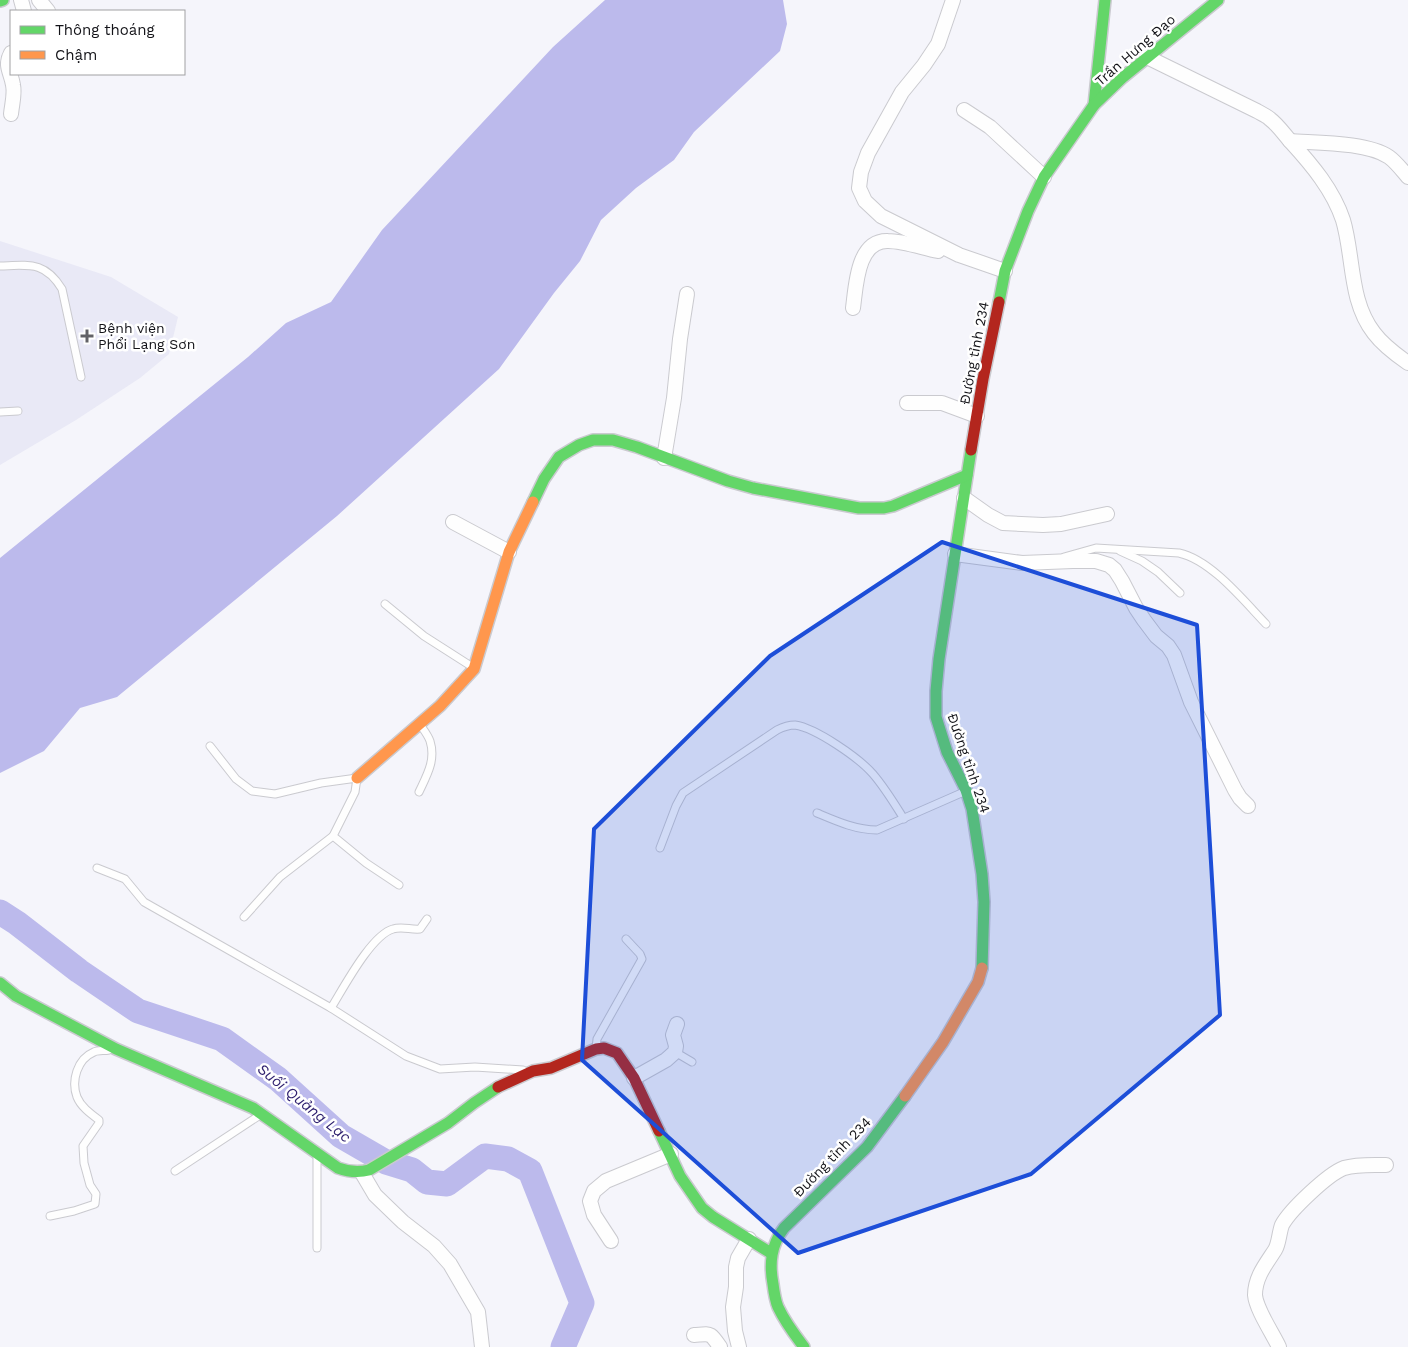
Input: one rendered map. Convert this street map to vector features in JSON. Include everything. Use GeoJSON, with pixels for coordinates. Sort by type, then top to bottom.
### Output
{"type":"FeatureCollection","features":[{"type":"Feature","properties":{"kind":"street"},"geometry":{"type":"LineString","coordinates":[[39,0],[47,10]]}},
{"type":"Feature","properties":{"kind":"street"},"geometry":{"type":"LineString","coordinates":[[953,0],[938,44],[902,92],[868,153],[861,172],[859,188],[866,201],[880,216],[959,255],[1005,271]]}},
{"type":"Feature","properties":{"kind":"street"},"geometry":{"type":"LineString","coordinates":[[1094,105],[1105,0]]}},
{"type":"Feature","properties":{"kind":"street","name":"Trần Hưng Đạo"},"geometry":{"type":"LineString","coordinates":[[1094,105],[1147,57],[1218,0]]}},
{"type":"Feature","properties":{"kind":"street"},"geometry":{"type":"LineString","coordinates":[[10,56],[7,65],[10,74]]}},
{"type":"Feature","properties":{"kind":"street"},"geometry":{"type":"LineString","coordinates":[[1147,57],[1258,111],[1271,119],[1290,141],[1321,178],[1334,199],[1343,220],[1358,301],[1364,316],[1373,332],[1389,349],[1408,362]]}},
{"type":"Feature","properties":{"kind":"street"},"geometry":{"type":"LineString","coordinates":[[10,75],[14,94],[11,114]]}},
{"type":"Feature","properties":{"kind":"street","name":"Đường tỉnh 234"},"geometry":{"type":"LineString","coordinates":[[804,1347],[790,1329],[774,1296],[770,1273],[771,1253],[776,1238],[867,1147],[880,1131],[943,1042],[978,982],[982,971],[984,960],[984,902],[982,874],[972,809],[966,790],[947,752],[936,717],[935,704],[939,659],[977,416],[1005,271],[1028,211],[1044,177],[1094,105]]}},
{"type":"Feature","properties":{"kind":"street"},"geometry":{"type":"LineString","coordinates":[[964,110],[990,127],[1044,177]]}},
{"type":"Feature","properties":{"kind":"street"},"geometry":{"type":"LineString","coordinates":[[1290,141],[1358,146],[1379,152],[1390,157],[1408,176]]}},
{"type":"Feature","properties":{"kind":"street"},"geometry":{"type":"LineString","coordinates":[[853,308],[860,265],[870,248],[877,243],[891,241],[959,255]]}},
{"type":"Feature","properties":{"kind":"street"},"geometry":{"type":"LineString","coordinates":[[664,458],[674,398],[687,294]]}},
{"type":"Feature","properties":{"kind":"street"},"geometry":{"type":"LineString","coordinates":[[907,404],[942,403],[977,416]]}},
{"type":"Feature","properties":{"kind":"street"},"geometry":{"type":"LineString","coordinates":[[356,778],[440,706],[474,669],[509,552],[544,479],[559,457],[579,445],[593,440],[613,440],[753,488],[859,508],[893,506],[967,475]]}},
{"type":"Feature","properties":{"kind":"street"},"geometry":{"type":"LineString","coordinates":[[964,498],[1003,523],[1061,524],[1107,514]]}},
{"type":"Feature","properties":{"kind":"street"},"geometry":{"type":"LineString","coordinates":[[453,522],[509,552]]}},
{"type":"Feature","properties":{"kind":"street"},"geometry":{"type":"LineString","coordinates":[[955,554],[1022,563],[1073,560],[1096,561],[1109,565],[1115,570],[1144,620],[1174,655],[1191,702],[1235,790],[1248,806]]}},
{"type":"Feature","properties":{"kind":"street"},"geometry":{"type":"LineString","coordinates":[[0,983],[16,996],[116,1050],[253,1108],[338,1168],[349,1172],[366,1171],[448,1123],[499,1087],[533,1070],[551,1068],[596,1048],[604,1048],[617,1053],[634,1078],[687,1188],[702,1208],[713,1217],[771,1253]]}},
{"type":"Feature","properties":{"kind":"street"},"geometry":{"type":"LineString","coordinates":[[634,1078],[666,1060],[675,1052],[676,1046],[672,1035],[677,1024]]}},
{"type":"Feature","properties":{"kind":"street"},"geometry":{"type":"LineString","coordinates":[[611,1241],[594,1215],[590,1201],[594,1191],[606,1181],[671,1154]]}},
{"type":"Feature","properties":{"kind":"street"},"geometry":{"type":"LineString","coordinates":[[1280,1347],[1260,1310],[1255,1294],[1258,1280],[1267,1260],[1276,1249],[1282,1225],[1288,1215],[1304,1199],[1337,1171],[1346,1167],[1386,1165]]}},
{"type":"Feature","properties":{"kind":"street"},"geometry":{"type":"LineString","coordinates":[[366,1171],[375,1195],[403,1222],[434,1246],[450,1264],[478,1312],[482,1347]]}},
{"type":"Feature","properties":{"kind":"street"},"geometry":{"type":"LineString","coordinates":[[739,1347],[735,1331],[733,1307],[736,1267],[738,1258],[749,1239]]}},
{"type":"Feature","properties":{"kind":"street"},"geometry":{"type":"LineString","coordinates":[[694,1335],[709,1334],[720,1347]]}},
{"type":"Feature","properties":{"kind":"lane"},"geometry":{"type":"LineString","coordinates":[[0,266],[35,265],[56,279],[62,289],[81,377]]}},
{"type":"Feature","properties":{"kind":"lane"},"geometry":{"type":"LineString","coordinates":[[0,412],[18,411]]}},
{"type":"Feature","properties":{"kind":"lane"},"geometry":{"type":"LineString","coordinates":[[1047,562],[1096,548],[1188,555],[1197,559],[1213,572],[1266,624]]}},
{"type":"Feature","properties":{"kind":"lane"},"geometry":{"type":"LineString","coordinates":[[1117,549],[1158,572],[1180,593]]}},
{"type":"Feature","properties":{"kind":"lane"},"geometry":{"type":"LineString","coordinates":[[385,604],[424,636],[474,669]]}},
{"type":"Feature","properties":{"kind":"lane"},"geometry":{"type":"LineString","coordinates":[[419,723],[430,740],[432,757],[419,792]]}},
{"type":"Feature","properties":{"kind":"lane"},"geometry":{"type":"LineString","coordinates":[[660,848],[683,793],[787,725],[806,728],[846,750],[872,773],[904,819]]}},
{"type":"Feature","properties":{"kind":"lane"},"geometry":{"type":"LineString","coordinates":[[210,746],[236,779],[252,791],[275,794],[321,783],[356,778],[355,792],[333,836],[280,877],[244,918]]}},
{"type":"Feature","properties":{"kind":"lane"},"geometry":{"type":"LineString","coordinates":[[817,813],[844,824],[868,830],[877,830],[966,790]]}},
{"type":"Feature","properties":{"kind":"lane"},"geometry":{"type":"LineString","coordinates":[[333,836],[366,863],[398,885]]}},
{"type":"Feature","properties":{"kind":"lane"},"geometry":{"type":"LineString","coordinates":[[97,868],[125,879],[144,902],[331,1008],[406,1056],[440,1069],[475,1067],[533,1070]]}},
{"type":"Feature","properties":{"kind":"lane"},"geometry":{"type":"LineString","coordinates":[[331,1008],[370,947],[381,936],[392,929],[405,927],[415,930],[420,929],[427,919]]}},
{"type":"Feature","properties":{"kind":"lane"},"geometry":{"type":"LineString","coordinates":[[596,1048],[597,1039],[642,959],[640,954],[626,939]]}},
{"type":"Feature","properties":{"kind":"lane"},"geometry":{"type":"LineString","coordinates":[[50,1216],[96,1204],[96,1194],[90,1184],[84,1163],[83,1146],[99,1123],[99,1120],[88,1113],[78,1098],[75,1078],[78,1068],[88,1056],[95,1052],[116,1050]]}},
{"type":"Feature","properties":{"kind":"lane"},"geometry":{"type":"LineString","coordinates":[[675,1052],[692,1062]]}},
{"type":"Feature","properties":{"kind":"lane"},"geometry":{"type":"LineString","coordinates":[[175,1171],[262,1114]]}},
{"type":"Feature","properties":{"kind":"lane"},"geometry":{"type":"LineString","coordinates":[[317,1154],[317,1248]]}},
{"type":"Feature","properties":{"kind":"highlighted area"},"geometry":{"type":"Polygon","coordinates":[[[942,542],[1197,625],[1220,1015],[1031,1174],[798,1253],[582,1060],[594,829],[770,656],[942,542]]]}},
{"type":"Feature","properties":{"kind":"shaded area","name":"Bệnh viện Phổi Lạng Sơn"},"geometry":{"type":"Polygon","coordinates":[[[0,241],[111,277],[178,317],[169,354],[140,378],[76,420],[0,465],[0,241]]]}},
{"type":"Feature","properties":{"kind":"water"},"geometry":{"type":"Polygon","coordinates":[[[605,0],[783,0],[787,24],[780,51],[694,132],[674,160],[636,188],[601,220],[580,261],[554,293],[499,369],[337,516],[117,697],[80,708],[44,751],[0,773],[0,558],[248,357],[286,323],[331,302],[382,230],[553,47],[605,0]]]}},
{"type":"Feature","properties":{"kind":"waterway","name":"Suối Quảng Lạc"},"geometry":{"type":"LineString","coordinates":[[0,912],[79,971],[138,1011],[222,1039],[278,1079],[341,1136],[386,1162],[412,1170],[427,1182],[447,1184],[485,1156],[508,1159],[530,1171],[582,1303],[563,1347]]}},
{"type":"Feature","properties":{"kind":"traffic: fast"},"geometry":{"type":"LineString","coordinates":[[1094,105],[1105,0]]}},
{"type":"Feature","properties":{"kind":"traffic: fast"},"geometry":{"type":"LineString","coordinates":[[999,302],[1005,271],[1028,211],[1044,177],[1094,105],[1122,78],[1218,0]]}},
{"type":"Feature","properties":{"kind":"traffic: fast"},"geometry":{"type":"LineString","coordinates":[[533,502],[544,479],[559,457],[579,445],[593,440],[613,440],[637,447],[728,481],[753,488],[859,508],[893,506],[967,475]]}},
{"type":"Feature","properties":{"kind":"traffic: fast"},"geometry":{"type":"LineString","coordinates":[[971,450],[939,659],[936,717],[947,752],[966,790],[972,809],[982,874],[984,902],[982,968]]}},
{"type":"Feature","properties":{"kind":"traffic: fast"},"geometry":{"type":"LineString","coordinates":[[0,983],[16,996],[116,1049],[253,1108],[338,1168],[346,1170],[357,1172],[369,1170],[448,1123],[498,1087]]}},
{"type":"Feature","properties":{"kind":"traffic: fast"},"geometry":{"type":"LineString","coordinates":[[804,1347],[787,1323],[776,1302],[771,1269],[772,1254],[776,1241],[784,1228],[867,1147],[905,1096]]}},
{"type":"Feature","properties":{"kind":"traffic: fast"},"geometry":{"type":"LineString","coordinates":[[659,1131],[680,1176],[702,1208],[713,1217],[771,1253]]}},
{"type":"Feature","properties":{"kind":"traffic: slow"},"geometry":{"type":"LineString","coordinates":[[357,778],[440,706],[474,669],[509,552],[533,502]]}},
{"type":"Feature","properties":{"kind":"traffic: slow"},"geometry":{"type":"LineString","coordinates":[[905,1096],[943,1042],[978,982],[982,968]]}},
{"type":"Feature","properties":{"kind":"traffic: jam"},"geometry":{"type":"LineString","coordinates":[[971,450],[999,302]]}},
{"type":"Feature","properties":{"kind":"traffic: jam"},"geometry":{"type":"LineString","coordinates":[[498,1087],[533,1071],[551,1068],[596,1049],[604,1048],[617,1053],[634,1078],[659,1131]]}},
{"type":"Feature","properties":{"kind":"place","name":"Bệnh viện Phổi Lạng Sơn"},"geometry":{"type":"Point","coordinates":[87,336]}}]}
